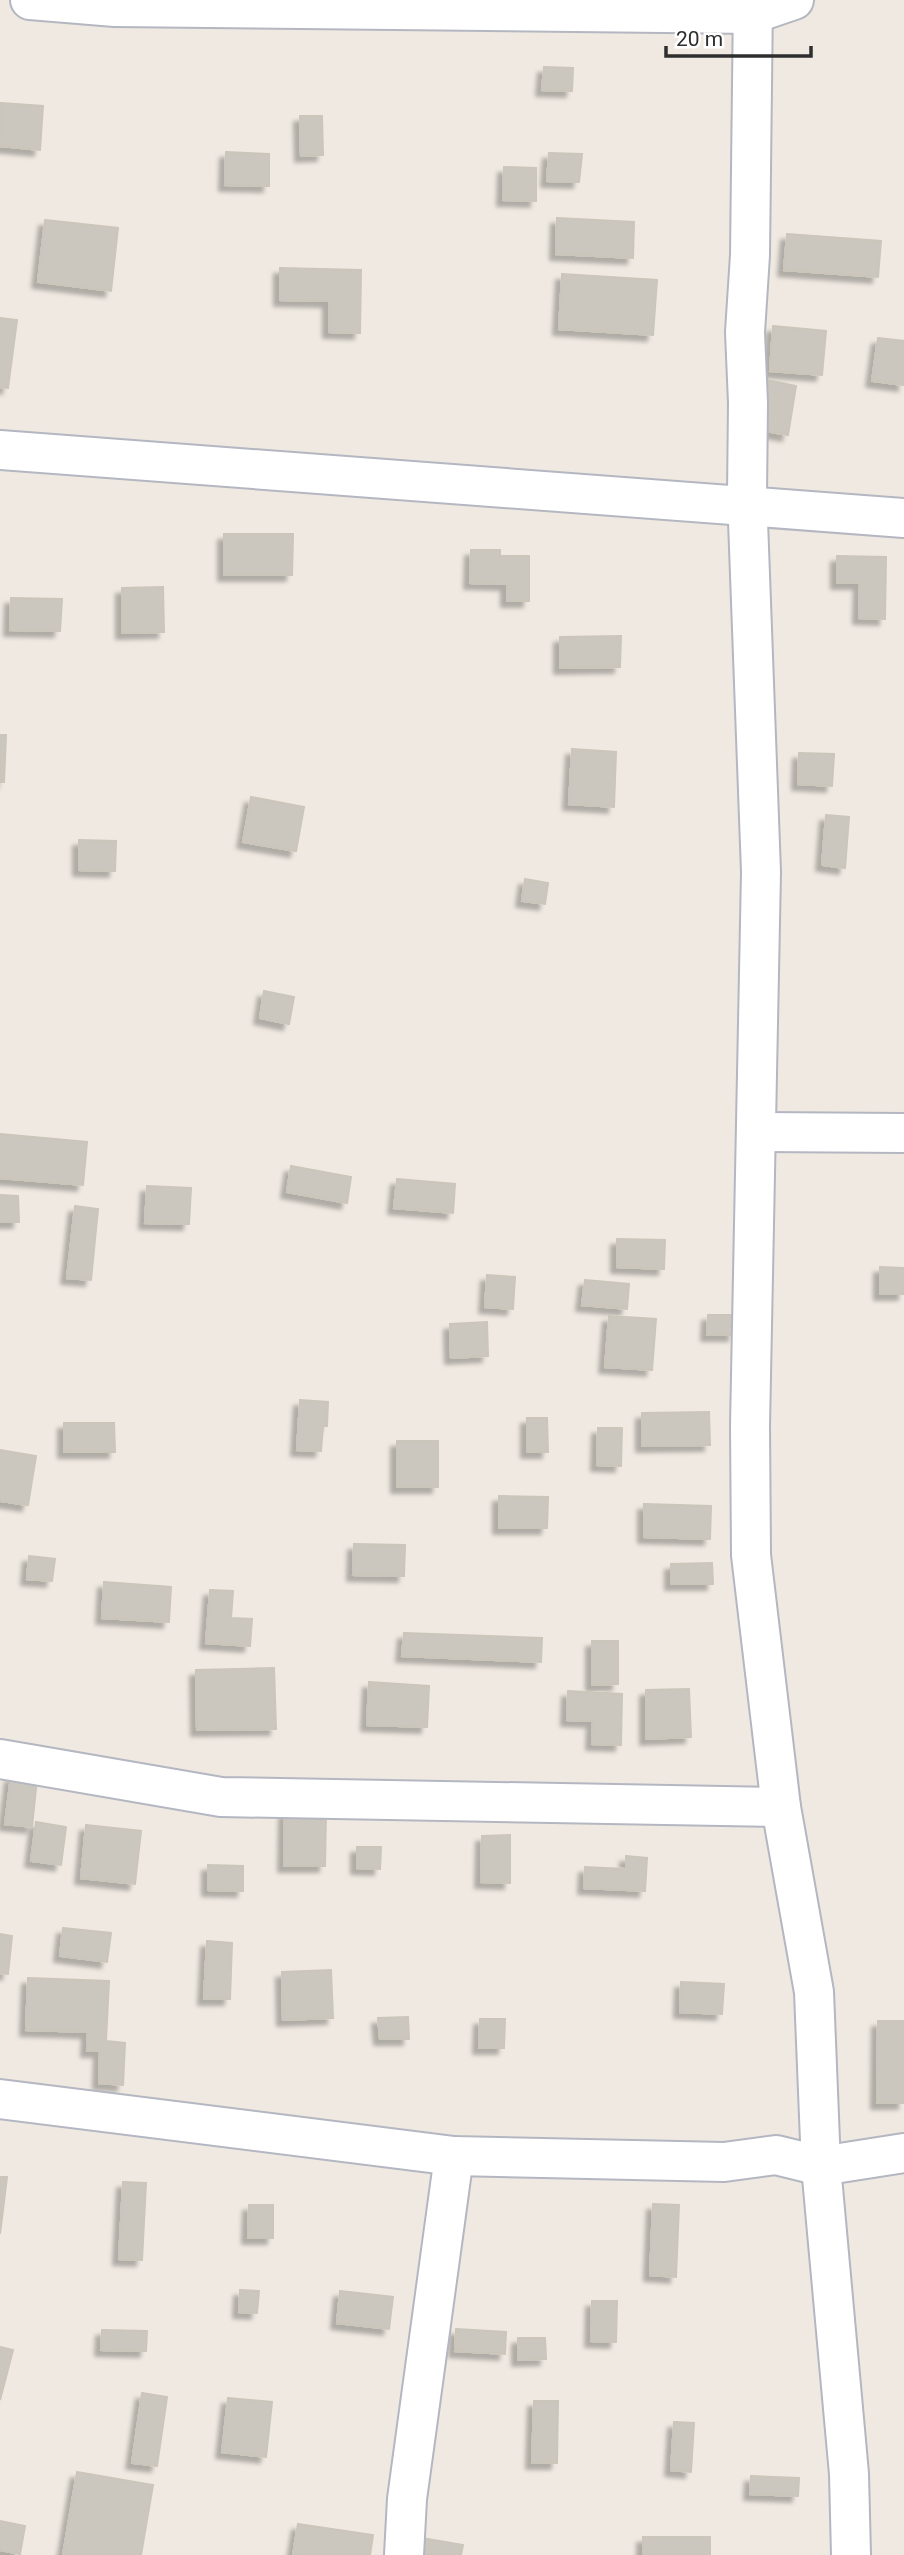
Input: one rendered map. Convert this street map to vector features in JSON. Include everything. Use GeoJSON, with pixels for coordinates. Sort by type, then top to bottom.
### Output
{"type":"FeatureCollection","features":[{"type":"Feature","properties":{"kind":"street"},"geometry":{"type":"LineString","coordinates":[[30,0],[115,7],[753,7],[794,0]]}},
{"type":"Feature","properties":{"kind":"street"},"geometry":{"type":"LineString","coordinates":[[753,7],[752,189],[745,331],[748,506],[761,872],[750,1426],[751,1555],[780,1807],[814,1992],[821,2166],[849,2474],[851,2555]]}},
{"type":"Feature","properties":{"kind":"street"},"geometry":{"type":"LineString","coordinates":[[0,450],[904,517]]}},
{"type":"Feature","properties":{"kind":"street"},"geometry":{"type":"LineString","coordinates":[[756,1132],[904,1133]]}},
{"type":"Feature","properties":{"kind":"street"},"geometry":{"type":"LineString","coordinates":[[0,1759],[221,1797],[780,1807]]}},
{"type":"Feature","properties":{"kind":"street"},"geometry":{"type":"LineString","coordinates":[[0,2099],[454,2156],[724,2162],[776,2155],[821,2166],[904,2153]]}},
{"type":"Feature","properties":{"kind":"street"},"geometry":{"type":"LineString","coordinates":[[404,2555],[407,2499],[454,2156]]}},
{"type":"Feature","properties":{"kind":"building"},"geometry":{"type":"Polygon","coordinates":[[[544,67],[573,68],[572,91],[542,90],[544,67]]]}},
{"type":"Feature","properties":{"kind":"building"},"geometry":{"type":"Polygon","coordinates":[[[1,103],[43,106],[40,150],[0,146],[1,103]]]}},
{"type":"Feature","properties":{"kind":"building"},"geometry":{"type":"Polygon","coordinates":[[[300,116],[322,116],[323,155],[301,156],[300,116]]]}},
{"type":"Feature","properties":{"kind":"building"},"geometry":{"type":"Polygon","coordinates":[[[226,152],[269,154],[269,186],[225,185],[226,152]]]}},
{"type":"Feature","properties":{"kind":"building"},"geometry":{"type":"Polygon","coordinates":[[[549,153],[582,154],[579,182],[547,181],[549,153]]]}},
{"type":"Feature","properties":{"kind":"building"},"geometry":{"type":"Polygon","coordinates":[[[504,167],[536,168],[536,201],[503,200],[504,167]]]}},
{"type":"Feature","properties":{"kind":"building"},"geometry":{"type":"Polygon","coordinates":[[[557,218],[634,222],[633,258],[556,254],[557,218]]]}},
{"type":"Feature","properties":{"kind":"building"},"geometry":{"type":"Polygon","coordinates":[[[45,220],[118,228],[111,291],[38,282],[45,220]]]}},
{"type":"Feature","properties":{"kind":"building"},"geometry":{"type":"Polygon","coordinates":[[[787,234],[881,241],[878,277],[784,270],[787,234]]]}},
{"type":"Feature","properties":{"kind":"building"},"geometry":{"type":"Polygon","coordinates":[[[280,268],[361,270],[360,333],[329,332],[329,301],[280,300],[280,268]]]}},
{"type":"Feature","properties":{"kind":"building"},"geometry":{"type":"Polygon","coordinates":[[[562,274],[657,280],[653,335],[559,329],[562,274]]]}},
{"type":"Feature","properties":{"kind":"building"},"geometry":{"type":"Polygon","coordinates":[[[0,318],[17,320],[8,388],[0,387],[0,318]]]}},
{"type":"Feature","properties":{"kind":"building"},"geometry":{"type":"Polygon","coordinates":[[[773,326],[826,331],[822,375],[770,371],[773,326]]]}},
{"type":"Feature","properties":{"kind":"building"},"geometry":{"type":"Polygon","coordinates":[[[878,338],[904,341],[904,385],[872,381],[878,338]]]}},
{"type":"Feature","properties":{"kind":"building"},"geometry":{"type":"Polygon","coordinates":[[[768,380],[796,386],[788,435],[760,430],[768,380]]]}},
{"type":"Feature","properties":{"kind":"building"},"geometry":{"type":"Polygon","coordinates":[[[224,534],[293,534],[292,575],[224,575],[224,534]]]}},
{"type":"Feature","properties":{"kind":"building"},"geometry":{"type":"Polygon","coordinates":[[[471,550],[500,550],[500,556],[529,556],[529,601],[507,601],[507,584],[470,583],[471,550]]]}},
{"type":"Feature","properties":{"kind":"building"},"geometry":{"type":"Polygon","coordinates":[[[837,556],[886,557],[885,619],[859,618],[860,583],[837,583],[837,556]]]}},
{"type":"Feature","properties":{"kind":"building"},"geometry":{"type":"Polygon","coordinates":[[[163,587],[164,632],[122,633],[122,588],[163,587]]]}},
{"type":"Feature","properties":{"kind":"building"},"geometry":{"type":"Polygon","coordinates":[[[11,598],[62,599],[60,631],[10,630],[11,598]]]}},
{"type":"Feature","properties":{"kind":"building"},"geometry":{"type":"Polygon","coordinates":[[[621,636],[620,667],[560,668],[560,637],[621,636]]]}},
{"type":"Feature","properties":{"kind":"building"},"geometry":{"type":"Polygon","coordinates":[[[0,735],[6,735],[4,782],[0,782],[0,735]]]}},
{"type":"Feature","properties":{"kind":"building"},"geometry":{"type":"Polygon","coordinates":[[[572,749],[616,752],[614,807],[569,804],[572,749]]]}},
{"type":"Feature","properties":{"kind":"building"},"geometry":{"type":"Polygon","coordinates":[[[799,753],[834,754],[832,786],[798,784],[799,753]]]}},
{"type":"Feature","properties":{"kind":"building"},"geometry":{"type":"Polygon","coordinates":[[[251,797],[304,807],[296,851],[243,842],[251,797]]]}},
{"type":"Feature","properties":{"kind":"building"},"geometry":{"type":"Polygon","coordinates":[[[826,815],[849,817],[845,868],[822,865],[826,815]]]}},
{"type":"Feature","properties":{"kind":"building"},"geometry":{"type":"Polygon","coordinates":[[[79,840],[116,841],[115,871],[79,870],[79,840]]]}},
{"type":"Feature","properties":{"kind":"building"},"geometry":{"type":"Polygon","coordinates":[[[525,879],[548,883],[545,904],[522,901],[525,879]]]}},
{"type":"Feature","properties":{"kind":"building"},"geometry":{"type":"Polygon","coordinates":[[[264,991],[294,997],[289,1024],[260,1018],[264,991]]]}},
{"type":"Feature","properties":{"kind":"building"},"geometry":{"type":"Polygon","coordinates":[[[0,1134],[87,1142],[83,1185],[0,1178],[0,1134]]]}},
{"type":"Feature","properties":{"kind":"building"},"geometry":{"type":"Polygon","coordinates":[[[291,1166],[351,1177],[347,1203],[287,1192],[291,1166]]]}},
{"type":"Feature","properties":{"kind":"building"},"geometry":{"type":"Polygon","coordinates":[[[397,1179],[455,1184],[453,1213],[394,1208],[397,1179]]]}},
{"type":"Feature","properties":{"kind":"building"},"geometry":{"type":"Polygon","coordinates":[[[147,1186],[191,1188],[189,1224],[145,1223],[147,1186]]]}},
{"type":"Feature","properties":{"kind":"building"},"geometry":{"type":"Polygon","coordinates":[[[0,1195],[18,1196],[19,1222],[0,1222],[0,1195]]]}},
{"type":"Feature","properties":{"kind":"building"},"geometry":{"type":"Polygon","coordinates":[[[75,1206],[98,1209],[91,1280],[67,1278],[75,1206]]]}},
{"type":"Feature","properties":{"kind":"building"},"geometry":{"type":"Polygon","coordinates":[[[617,1239],[665,1240],[664,1269],[617,1267],[617,1239]]]}},
{"type":"Feature","properties":{"kind":"building"},"geometry":{"type":"Polygon","coordinates":[[[880,1267],[904,1268],[904,1294],[880,1294],[880,1267]]]}},
{"type":"Feature","properties":{"kind":"building"},"geometry":{"type":"Polygon","coordinates":[[[487,1275],[515,1277],[513,1309],[485,1307],[487,1275]]]}},
{"type":"Feature","properties":{"kind":"building"},"geometry":{"type":"Polygon","coordinates":[[[585,1280],[629,1284],[627,1309],[582,1305],[585,1280]]]}},
{"type":"Feature","properties":{"kind":"building"},"geometry":{"type":"Polygon","coordinates":[[[708,1315],[734,1315],[734,1335],[707,1335],[708,1315]]]}},
{"type":"Feature","properties":{"kind":"building"},"geometry":{"type":"Polygon","coordinates":[[[609,1316],[656,1319],[652,1370],[605,1367],[609,1316]]]}},
{"type":"Feature","properties":{"kind":"building"},"geometry":{"type":"Polygon","coordinates":[[[487,1322],[488,1356],[451,1358],[450,1324],[487,1322]]]}},
{"type":"Feature","properties":{"kind":"building"},"geometry":{"type":"Polygon","coordinates":[[[300,1400],[328,1402],[327,1426],[323,1426],[321,1451],[297,1450],[300,1400]]]}},
{"type":"Feature","properties":{"kind":"building"},"geometry":{"type":"Polygon","coordinates":[[[709,1412],[710,1445],[642,1446],[642,1413],[709,1412]]]}},
{"type":"Feature","properties":{"kind":"building"},"geometry":{"type":"Polygon","coordinates":[[[527,1418],[547,1418],[548,1452],[527,1452],[527,1418]]]}},
{"type":"Feature","properties":{"kind":"building"},"geometry":{"type":"Polygon","coordinates":[[[64,1423],[114,1423],[115,1452],[64,1452],[64,1423]]]}},
{"type":"Feature","properties":{"kind":"building"},"geometry":{"type":"Polygon","coordinates":[[[598,1428],[622,1428],[621,1466],[597,1465],[598,1428]]]}},
{"type":"Feature","properties":{"kind":"building"},"geometry":{"type":"Polygon","coordinates":[[[397,1441],[438,1441],[438,1487],[397,1487],[397,1441]]]}},
{"type":"Feature","properties":{"kind":"building"},"geometry":{"type":"Polygon","coordinates":[[[0,1450],[36,1456],[28,1505],[0,1501],[0,1450]]]}},
{"type":"Feature","properties":{"kind":"building"},"geometry":{"type":"Polygon","coordinates":[[[499,1496],[548,1497],[547,1528],[499,1528],[499,1496]]]}},
{"type":"Feature","properties":{"kind":"building"},"geometry":{"type":"Polygon","coordinates":[[[644,1504],[711,1506],[710,1539],[644,1537],[644,1504]]]}},
{"type":"Feature","properties":{"kind":"building"},"geometry":{"type":"Polygon","coordinates":[[[354,1544],[405,1545],[404,1576],[353,1575],[354,1544]]]}},
{"type":"Feature","properties":{"kind":"building"},"geometry":{"type":"Polygon","coordinates":[[[29,1556],[55,1559],[52,1581],[27,1579],[29,1556]]]}},
{"type":"Feature","properties":{"kind":"building"},"geometry":{"type":"Polygon","coordinates":[[[712,1563],[713,1584],[671,1584],[671,1564],[712,1563]]]}},
{"type":"Feature","properties":{"kind":"building"},"geometry":{"type":"Polygon","coordinates":[[[104,1582],[171,1587],[169,1622],[102,1618],[104,1582]]]}},
{"type":"Feature","properties":{"kind":"building"},"geometry":{"type":"Polygon","coordinates":[[[210,1590],[233,1591],[231,1618],[252,1619],[250,1646],[206,1643],[210,1590]]]}},
{"type":"Feature","properties":{"kind":"building"},"geometry":{"type":"Polygon","coordinates":[[[404,1633],[542,1638],[541,1662],[402,1656],[404,1633]]]}},
{"type":"Feature","properties":{"kind":"building"},"geometry":{"type":"Polygon","coordinates":[[[592,1641],[618,1641],[618,1684],[592,1685],[592,1641]]]}},
{"type":"Feature","properties":{"kind":"building"},"geometry":{"type":"Polygon","coordinates":[[[274,1668],[276,1729],[197,1730],[196,1670],[274,1668]]]}},
{"type":"Feature","properties":{"kind":"building"},"geometry":{"type":"Polygon","coordinates":[[[369,1682],[429,1686],[427,1727],[367,1725],[369,1682]]]}},
{"type":"Feature","properties":{"kind":"building"},"geometry":{"type":"Polygon","coordinates":[[[689,1689],[691,1737],[646,1739],[646,1690],[689,1689]]]}},
{"type":"Feature","properties":{"kind":"building"},"geometry":{"type":"Polygon","coordinates":[[[568,1691],[622,1694],[621,1745],[592,1744],[593,1721],[567,1720],[568,1691]]]}},
{"type":"Feature","properties":{"kind":"building"},"geometry":{"type":"Polygon","coordinates":[[[11,1776],[37,1779],[32,1827],[5,1824],[11,1776]]]}},
{"type":"Feature","properties":{"kind":"building"},"geometry":{"type":"Polygon","coordinates":[[[285,1812],[326,1813],[325,1866],[284,1866],[285,1812]]]}},
{"type":"Feature","properties":{"kind":"building"},"geometry":{"type":"Polygon","coordinates":[[[36,1822],[66,1827],[61,1865],[31,1861],[36,1822]]]}},
{"type":"Feature","properties":{"kind":"building"},"geometry":{"type":"Polygon","coordinates":[[[86,1825],[141,1831],[135,1884],[81,1878],[86,1825]]]}},
{"type":"Feature","properties":{"kind":"building"},"geometry":{"type":"Polygon","coordinates":[[[510,1835],[510,1883],[481,1882],[482,1836],[510,1835]]]}},
{"type":"Feature","properties":{"kind":"building"},"geometry":{"type":"Polygon","coordinates":[[[357,1847],[381,1847],[380,1869],[357,1868],[357,1847]]]}},
{"type":"Feature","properties":{"kind":"building"},"geometry":{"type":"Polygon","coordinates":[[[626,1856],[647,1858],[645,1891],[584,1888],[585,1867],[626,1869],[626,1856]]]}},
{"type":"Feature","properties":{"kind":"building"},"geometry":{"type":"Polygon","coordinates":[[[208,1865],[243,1866],[243,1891],[208,1890],[208,1865]]]}},
{"type":"Feature","properties":{"kind":"building"},"geometry":{"type":"Polygon","coordinates":[[[63,1928],[111,1933],[107,1962],[60,1956],[63,1928]]]}},
{"type":"Feature","properties":{"kind":"building"},"geometry":{"type":"Polygon","coordinates":[[[0,1934],[12,1936],[8,1974],[0,1973],[0,1934]]]}},
{"type":"Feature","properties":{"kind":"building"},"geometry":{"type":"Polygon","coordinates":[[[207,1941],[232,1943],[230,1999],[204,1999],[207,1941]]]}},
{"type":"Feature","properties":{"kind":"building"},"geometry":{"type":"Polygon","coordinates":[[[331,1970],[333,2018],[283,2020],[282,1972],[331,1970]]]}},
{"type":"Feature","properties":{"kind":"building"},"geometry":{"type":"Polygon","coordinates":[[[28,1978],[109,1981],[106,2041],[125,2043],[123,2085],[99,2083],[100,2051],[87,2051],[88,2032],[26,2030],[28,1978]]]}},
{"type":"Feature","properties":{"kind":"building"},"geometry":{"type":"Polygon","coordinates":[[[681,1982],[724,1984],[722,2014],[680,2012],[681,1982]]]}},
{"type":"Feature","properties":{"kind":"building"},"geometry":{"type":"Polygon","coordinates":[[[408,2017],[409,2039],[380,2039],[378,2018],[408,2017]]]}},
{"type":"Feature","properties":{"kind":"building"},"geometry":{"type":"Polygon","coordinates":[[[480,2019],[505,2019],[504,2048],[479,2048],[480,2019]]]}},
{"type":"Feature","properties":{"kind":"building"},"geometry":{"type":"Polygon","coordinates":[[[878,2021],[904,2021],[904,2103],[877,2103],[878,2021]]]}},
{"type":"Feature","properties":{"kind":"building"},"geometry":{"type":"Polygon","coordinates":[[[0,2177],[7,2177],[0,2234],[0,2177]]]}},
{"type":"Feature","properties":{"kind":"building"},"geometry":{"type":"Polygon","coordinates":[[[123,2182],[146,2183],[142,2260],[119,2259],[123,2182]]]}},
{"type":"Feature","properties":{"kind":"building"},"geometry":{"type":"Polygon","coordinates":[[[653,2204],[679,2205],[676,2277],[650,2275],[653,2204]]]}},
{"type":"Feature","properties":{"kind":"building"},"geometry":{"type":"Polygon","coordinates":[[[249,2205],[273,2205],[273,2238],[248,2238],[249,2205]]]}},
{"type":"Feature","properties":{"kind":"building"},"geometry":{"type":"Polygon","coordinates":[[[240,2290],[259,2291],[257,2313],[239,2312],[240,2290]]]}},
{"type":"Feature","properties":{"kind":"building"},"geometry":{"type":"Polygon","coordinates":[[[340,2291],[393,2297],[389,2329],[337,2323],[340,2291]]]}},
{"type":"Feature","properties":{"kind":"building"},"geometry":{"type":"Polygon","coordinates":[[[592,2301],[617,2301],[616,2342],[591,2341],[592,2301]]]}},
{"type":"Feature","properties":{"kind":"building"},"geometry":{"type":"Polygon","coordinates":[[[456,2329],[506,2332],[505,2354],[455,2351],[456,2329]]]}},
{"type":"Feature","properties":{"kind":"building"},"geometry":{"type":"Polygon","coordinates":[[[102,2330],[147,2331],[146,2351],[101,2350],[102,2330]]]}},
{"type":"Feature","properties":{"kind":"building"},"geometry":{"type":"Polygon","coordinates":[[[518,2338],[545,2338],[546,2359],[518,2360],[518,2338]]]}},
{"type":"Feature","properties":{"kind":"building"},"geometry":{"type":"Polygon","coordinates":[[[0,2347],[13,2350],[0,2400],[0,2347]]]}},
{"type":"Feature","properties":{"kind":"building"},"geometry":{"type":"Polygon","coordinates":[[[142,2393],[167,2397],[157,2466],[132,2463],[142,2393]]]}},
{"type":"Feature","properties":{"kind":"building"},"geometry":{"type":"Polygon","coordinates":[[[228,2398],[272,2402],[266,2457],[222,2452],[228,2398]]]}},
{"type":"Feature","properties":{"kind":"building"},"geometry":{"type":"Polygon","coordinates":[[[534,2401],[558,2401],[557,2463],[532,2463],[534,2401]]]}},
{"type":"Feature","properties":{"kind":"building"},"geometry":{"type":"Polygon","coordinates":[[[674,2422],[694,2423],[691,2472],[671,2470],[674,2422]]]}},
{"type":"Feature","properties":{"kind":"building"},"geometry":{"type":"Polygon","coordinates":[[[77,2472],[153,2485],[141,2555],[63,2555],[77,2472]]]}},
{"type":"Feature","properties":{"kind":"building"},"geometry":{"type":"Polygon","coordinates":[[[751,2476],[799,2478],[798,2496],[750,2494],[751,2476]]]}},
{"type":"Feature","properties":{"kind":"building"},"geometry":{"type":"Polygon","coordinates":[[[0,2521],[25,2526],[20,2554],[0,2550],[0,2521]]]}},
{"type":"Feature","properties":{"kind":"building"},"geometry":{"type":"Polygon","coordinates":[[[298,2524],[373,2535],[370,2555],[293,2555],[298,2524]]]}},
{"type":"Feature","properties":{"kind":"building"},"geometry":{"type":"Polygon","coordinates":[[[643,2537],[710,2537],[710,2555],[643,2555],[643,2537]]]}},
{"type":"Feature","properties":{"kind":"building"},"geometry":{"type":"Polygon","coordinates":[[[422,2538],[463,2545],[461,2555],[419,2555],[422,2538]]]}}]}
